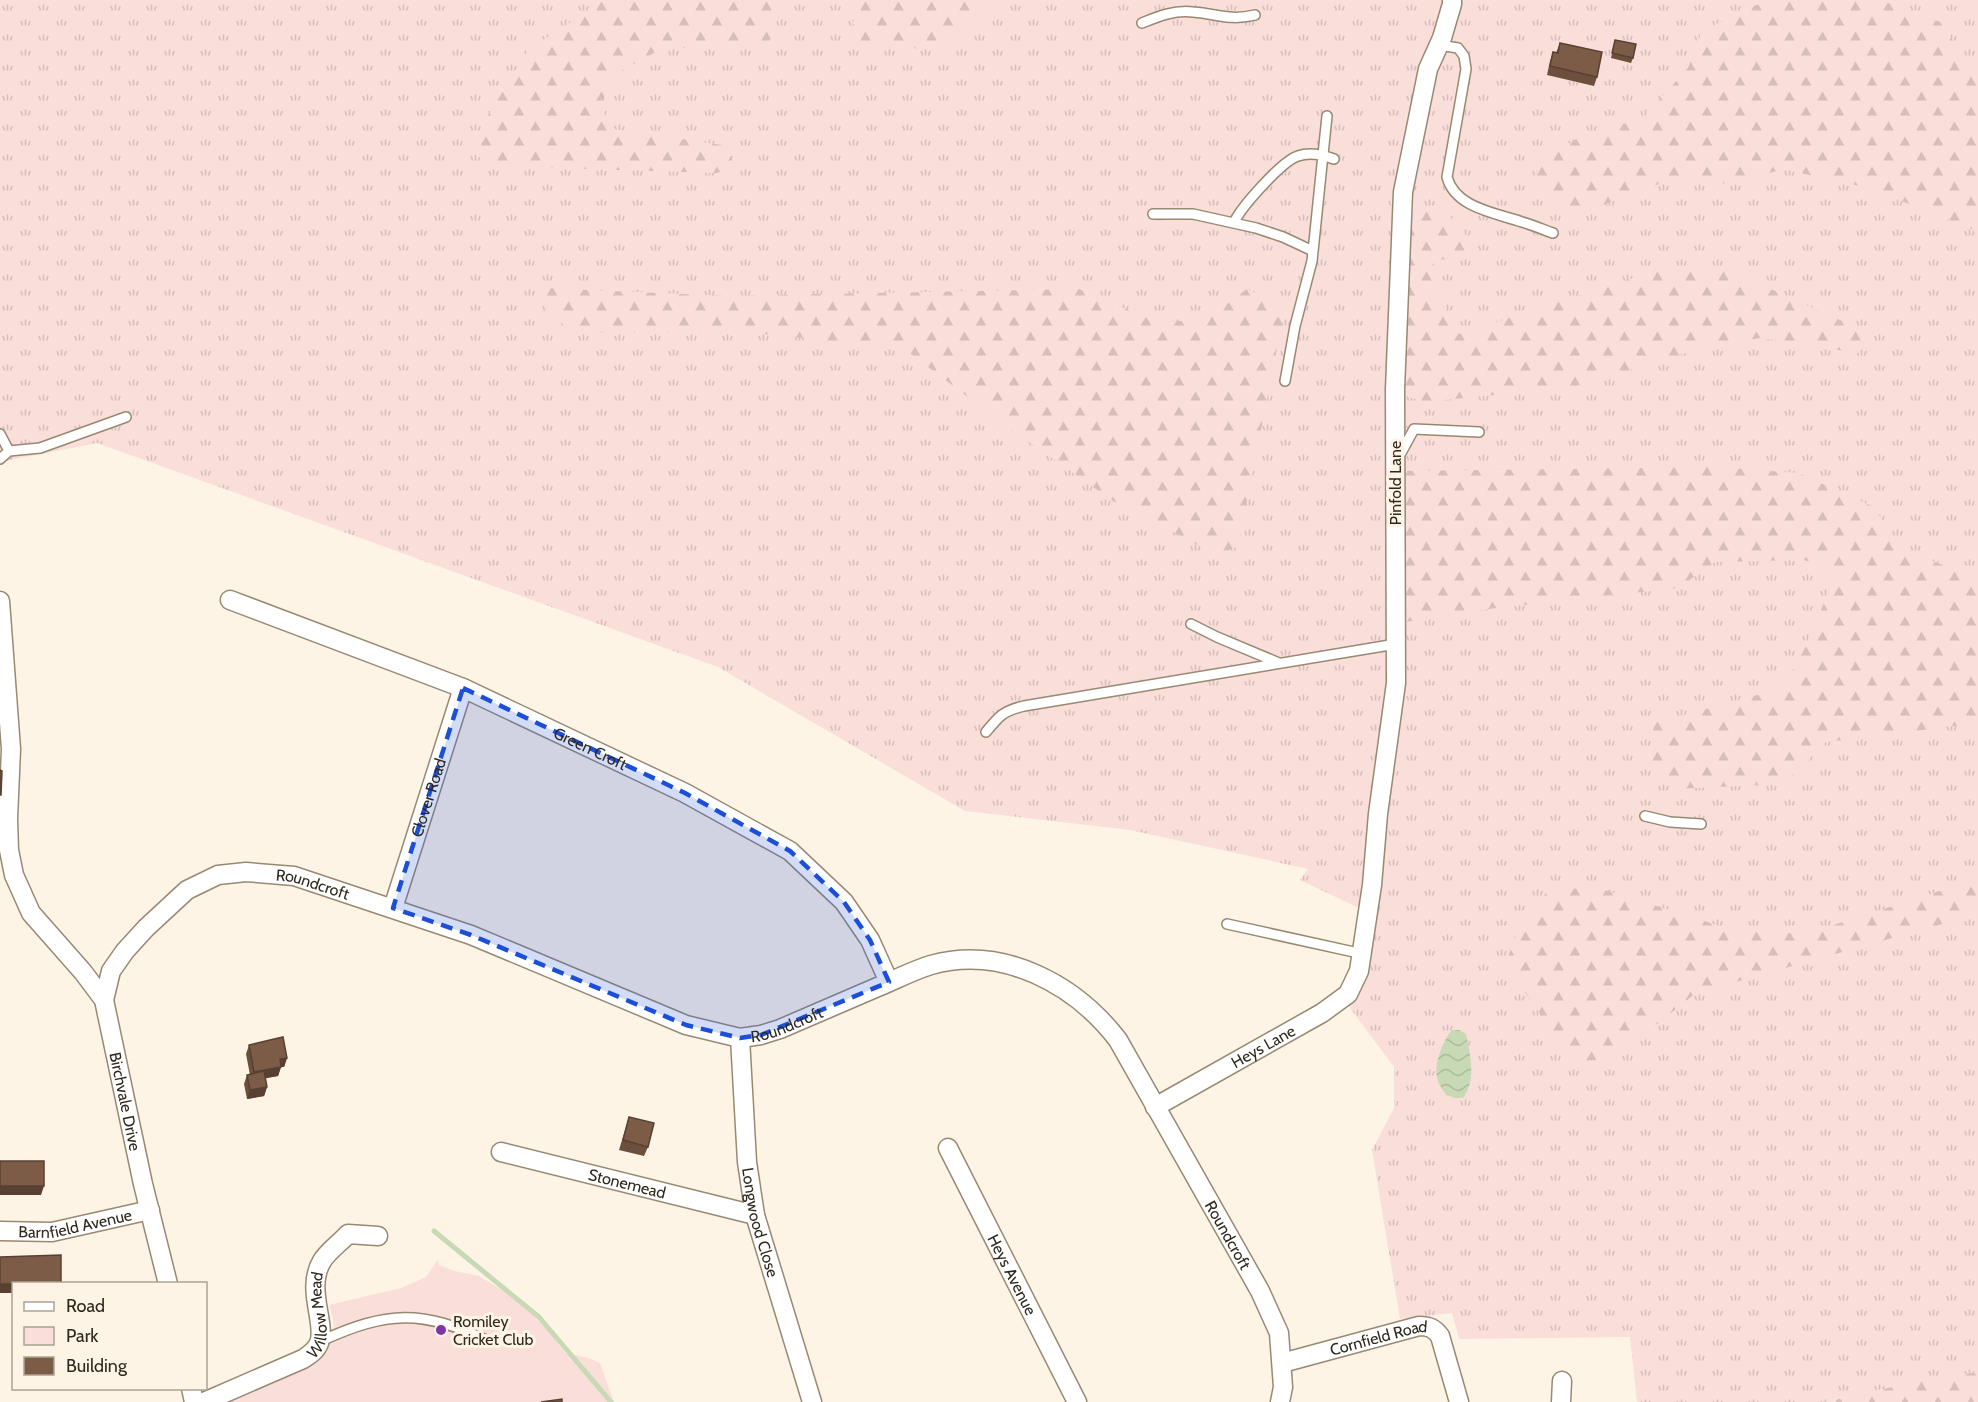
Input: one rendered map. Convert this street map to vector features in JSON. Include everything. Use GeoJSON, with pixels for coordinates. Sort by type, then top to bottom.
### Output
{"type":"FeatureCollection","features":[{"type":"Feature","properties":{"kind":"street","name":"Pinfold Lane"},"geometry":{"type":"LineString","coordinates":[[1361,962],[1396,682],[1395,389],[1402,192],[1428,69],[1439,45],[1452,0]]}},
{"type":"Feature","properties":{"kind":"street","name":"Green Croft"},"geometry":{"type":"LineString","coordinates":[[230,600],[463,688],[686,793],[790,851],[844,902],[870,940],[889,982]]}},
{"type":"Feature","properties":{"kind":"street","name":"Birchvale Drive"},"geometry":{"type":"LineString","coordinates":[[0,601],[11,749],[9,850],[14,875],[31,914],[83,972],[104,1000],[168,1282]]}},
{"type":"Feature","properties":{"kind":"street","name":"Clover Road"},"geometry":{"type":"LineString","coordinates":[[393,908],[463,688]]}},
{"type":"Feature","properties":{"kind":"street","name":"Roundcroft"},"geometry":{"type":"LineString","coordinates":[[104,1000],[111,971],[146,928],[187,890],[218,875],[246,872],[294,876],[393,908],[471,935],[686,1025],[740,1038],[780,1029],[931,965],[971,961],[1011,965],[1047,978],[1080,999],[1107,1025],[1118,1040],[1260,1291],[1279,1333],[1283,1387],[1280,1402]]}},
{"type":"Feature","properties":{"kind":"street","name":"Heys Lane"},"geometry":{"type":"LineString","coordinates":[[1155,1107],[1322,1013],[1348,994],[1361,962]]}},
{"type":"Feature","properties":{"kind":"street","name":"Longwood Close"},"geometry":{"type":"LineString","coordinates":[[740,1038],[747,1162],[755,1215],[812,1402]]}},
{"type":"Feature","properties":{"kind":"street","name":"Heys Avenue"},"geometry":{"type":"LineString","coordinates":[[948,1148],[1077,1402]]}},
{"type":"Feature","properties":{"kind":"street","name":"Stonemead"},"geometry":{"type":"LineString","coordinates":[[501,1152],[755,1215]]}},
{"type":"Feature","properties":{"kind":"street","name":"Barnfield Avenue"},"geometry":{"type":"LineString","coordinates":[[0,1231],[52,1232],[150,1210]]}},
{"type":"Feature","properties":{"kind":"street","name":"Willow Mead"},"geometry":{"type":"LineString","coordinates":[[204,1402],[303,1359],[315,1350],[321,1341],[315,1294],[316,1279],[322,1262],[348,1234],[378,1236]]}},
{"type":"Feature","properties":{"kind":"street","name":"Cornfield Road"},"geometry":{"type":"LineString","coordinates":[[1282,1363],[1419,1326],[1428,1326],[1436,1329],[1440,1336],[1458,1402]]}},
{"type":"Feature","properties":{"kind":"street"},"geometry":{"type":"LineString","coordinates":[[1561,1402],[1562,1381]]}},
{"type":"Feature","properties":{"kind":"lane"},"geometry":{"type":"LineString","coordinates":[[1142,23],[1163,14],[1176,12],[1191,12],[1230,19],[1255,15]]}},
{"type":"Feature","properties":{"kind":"lane"},"geometry":{"type":"LineString","coordinates":[[1439,45],[1458,48],[1464,56],[1466,69],[1447,177],[1450,187],[1467,202],[1484,211],[1553,233]]}},
{"type":"Feature","properties":{"kind":"lane"},"geometry":{"type":"LineString","coordinates":[[1284,381],[1313,251],[1327,116]]}},
{"type":"Feature","properties":{"kind":"lane"},"geometry":{"type":"LineString","coordinates":[[1234,223],[1237,214],[1253,195],[1292,159],[1300,155],[1323,155],[1334,159]]}},
{"type":"Feature","properties":{"kind":"lane"},"geometry":{"type":"LineString","coordinates":[[1154,214],[1193,214],[1234,223],[1283,237],[1313,251]]}},
{"type":"Feature","properties":{"kind":"lane"},"geometry":{"type":"LineString","coordinates":[[0,459],[9,451],[40,448],[126,417]]}},
{"type":"Feature","properties":{"kind":"lane"},"geometry":{"type":"LineString","coordinates":[[1395,456],[1401,453],[1414,429],[1479,432]]}},
{"type":"Feature","properties":{"kind":"lane"},"geometry":{"type":"LineString","coordinates":[[1,436],[9,451]]}},
{"type":"Feature","properties":{"kind":"lane"},"geometry":{"type":"LineString","coordinates":[[1191,624],[1279,663]]}},
{"type":"Feature","properties":{"kind":"lane"},"geometry":{"type":"LineString","coordinates":[[986,732],[1000,714],[1017,707],[1396,644]]}},
{"type":"Feature","properties":{"kind":"lane"},"geometry":{"type":"LineString","coordinates":[[1645,816],[1670,822],[1701,824]]}},
{"type":"Feature","properties":{"kind":"lane"},"geometry":{"type":"LineString","coordinates":[[1227,924],[1361,962]]}},
{"type":"Feature","properties":{"kind":"lane"},"geometry":{"type":"LineString","coordinates":[[321,1341],[369,1322],[390,1317],[414,1317],[464,1329],[488,1341]]}},
{"type":"Feature","properties":{"kind":"highlighted area"},"geometry":{"type":"Polygon","coordinates":[[[463,688],[685,793],[790,851],[844,902],[870,940],[889,982],[761,1035],[740,1038],[686,1025],[471,935],[393,908],[463,688]]]}},
{"type":"Feature","properties":{"kind":"green space"},"geometry":{"type":"Polygon","coordinates":[[[0,0],[1978,0],[1978,1372],[1919,1381],[1825,1402],[1637,1402],[1630,1337],[1459,1339],[1452,1313],[1400,1319],[1372,1150],[1394,1108],[1394,1067],[1347,1004],[1363,910],[1300,880],[1308,869],[1130,830],[965,811],[718,667],[97,443],[0,462],[0,0]]]}},
{"type":"Feature","properties":{"kind":"green space"},"geometry":{"type":"Polygon","coordinates":[[[604,0],[780,0],[769,44],[661,49],[608,78],[603,105],[607,128],[728,146],[734,166],[717,173],[492,166],[472,152],[485,120],[528,50],[604,0]]]}},
{"type":"Feature","properties":{"kind":"green space"},"geometry":{"type":"Polygon","coordinates":[[[859,0],[999,0],[961,34],[928,49],[872,46],[852,37],[859,0]]]}},
{"type":"Feature","properties":{"kind":"green space"},"geometry":{"type":"Polygon","coordinates":[[[1808,0],[1880,0],[1940,22],[1965,59],[1978,59],[1978,235],[1972,229],[1869,188],[1782,169],[1735,184],[1670,180],[1597,207],[1554,208],[1534,185],[1539,163],[1584,134],[1642,119],[1688,68],[1702,31],[1756,5],[1808,0]]]}},
{"type":"Feature","properties":{"kind":"green space"},"geometry":{"type":"Polygon","coordinates":[[[1418,211],[1445,211],[1472,243],[1459,258],[1437,260],[1430,267],[1432,286],[1459,334],[1658,270],[1676,267],[1730,271],[1867,332],[1868,344],[1858,353],[1761,338],[1716,344],[1573,387],[1424,402],[1400,394],[1406,219],[1418,211]]]}},
{"type":"Feature","properties":{"kind":"green space"},"geometry":{"type":"Polygon","coordinates":[[[543,288],[729,296],[1079,289],[1156,322],[1205,320],[1247,289],[1285,308],[1238,547],[1215,554],[1113,501],[1012,430],[904,349],[746,332],[573,333],[547,311],[543,288]]]}},
{"type":"Feature","properties":{"kind":"green space"},"geometry":{"type":"Polygon","coordinates":[[[1719,467],[1798,473],[1874,507],[1903,552],[1978,576],[1978,723],[1826,742],[1784,784],[1672,789],[1649,761],[1654,723],[1772,691],[1796,667],[1838,571],[1804,560],[1715,562],[1678,588],[1496,608],[1405,622],[1401,471],[1719,467]]]}},
{"type":"Feature","properties":{"kind":"green space"},"geometry":{"type":"Polygon","coordinates":[[[1978,879],[1978,914],[1696,993],[1614,1058],[1584,1061],[1554,1045],[1541,1015],[1522,988],[1508,957],[1520,923],[1546,893],[1592,886],[1730,929],[1805,934],[1978,879]]]}},
{"type":"Feature","properties":{"kind":"green space","name":"Romiley Cricket Club"},"geometry":{"type":"Polygon","coordinates":[[[438,1259],[439,1265],[479,1276],[509,1294],[546,1327],[565,1353],[600,1363],[614,1402],[217,1402],[322,1350],[331,1339],[334,1329],[329,1305],[401,1288],[426,1277],[438,1259]]]}},
{"type":"Feature","properties":{"kind":"green space"},"geometry":{"type":"Polygon","coordinates":[[[1978,1372],[1978,1402],[1825,1402],[1919,1381],[1978,1372]]]}},
{"type":"Feature","properties":{"kind":"water"},"geometry":{"type":"Polygon","coordinates":[[[1452,1030],[1459,1030],[1466,1034],[1469,1050],[1470,1083],[1463,1098],[1446,1095],[1439,1084],[1436,1072],[1440,1052],[1452,1030]]]}},
{"type":"Feature","properties":{"kind":"building"},"geometry":{"type":"Polygon","coordinates":[[[1615,40],[1636,44],[1633,58],[1612,53],[1615,40]]]}},
{"type":"Feature","properties":{"kind":"building"},"geometry":{"type":"Polygon","coordinates":[[[1560,43],[1602,52],[1597,77],[1550,66],[1553,52],[1558,53],[1560,43]]]}},
{"type":"Feature","properties":{"kind":"building"},"geometry":{"type":"Polygon","coordinates":[[[0,770],[2,771],[1,795],[0,795],[0,770]]]}},
{"type":"Feature","properties":{"kind":"building"},"geometry":{"type":"Polygon","coordinates":[[[283,1037],[287,1058],[280,1059],[281,1067],[254,1072],[249,1045],[283,1037]]]}},
{"type":"Feature","properties":{"kind":"building"},"geometry":{"type":"Polygon","coordinates":[[[264,1071],[267,1087],[250,1090],[247,1075],[264,1071]]]}},
{"type":"Feature","properties":{"kind":"building"},"geometry":{"type":"Polygon","coordinates":[[[629,1117],[654,1123],[648,1147],[623,1140],[629,1117]]]}},
{"type":"Feature","properties":{"kind":"building"},"geometry":{"type":"Polygon","coordinates":[[[0,1161],[44,1161],[44,1186],[0,1186],[0,1161]]]}},
{"type":"Feature","properties":{"kind":"building"},"geometry":{"type":"Polygon","coordinates":[[[61,1255],[61,1282],[0,1284],[0,1257],[61,1255]]]}},
{"type":"Feature","properties":{"kind":"building"},"geometry":{"type":"Polygon","coordinates":[[[562,1399],[562,1402],[541,1402],[562,1399]]]}},
{"type":"Feature","properties":{"kind":"waterway"},"geometry":{"type":"LineString","coordinates":[[434,1231],[539,1317],[611,1402]]}},
{"type":"Feature","properties":{"kind":"place","name":"Romiley Cricket Club"},"geometry":{"type":"Point","coordinates":[441,1330]}}]}
